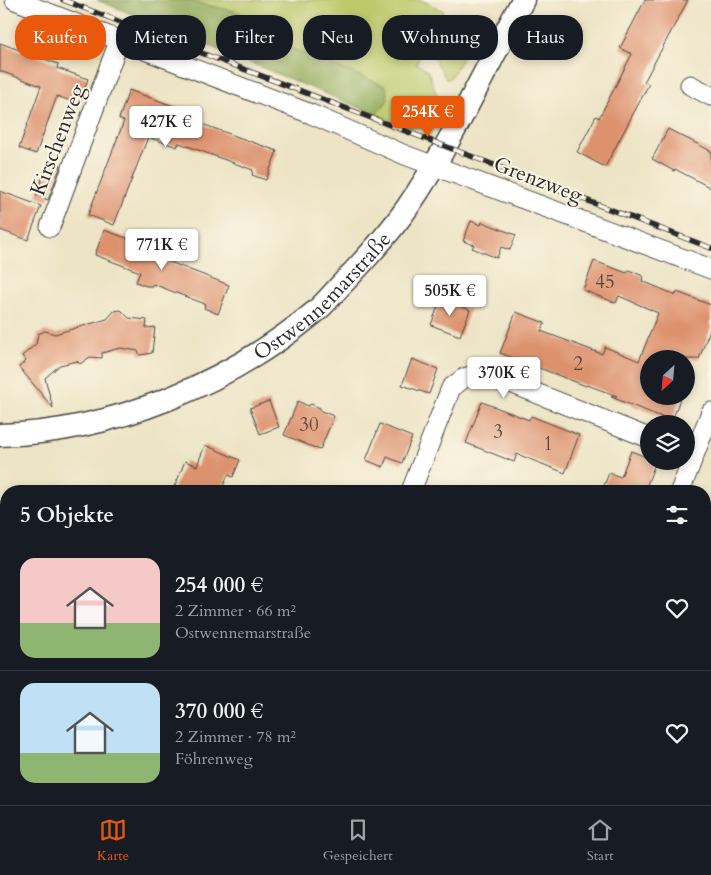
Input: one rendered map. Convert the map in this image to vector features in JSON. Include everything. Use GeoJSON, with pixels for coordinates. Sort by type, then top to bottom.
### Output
{"type":"FeatureCollection","features":[{"type":"Feature","properties":{"kind":"street","name":"Grenzweg"},"geometry":{"type":"LineString","coordinates":[[15,0],[116,40]]}},
{"type":"Feature","properties":{"kind":"street","name":"Ostwennemarstraße"},"geometry":{"type":"LineString","coordinates":[[0,435],[24,435],[59,429],[110,418],[159,403],[213,379],[265,349],[316,312],[375,250],[407,208],[434,165],[523,0]]}},
{"type":"Feature","properties":{"kind":"street","name":"Kirschenweg"},"geometry":{"type":"LineString","coordinates":[[50,227],[116,49]]}},
{"type":"Feature","properties":{"kind":"street","name":"Grenzweg"},"geometry":{"type":"LineString","coordinates":[[169,60],[311,114],[405,155],[711,269]]}},
{"type":"Feature","properties":{"kind":"street"},"geometry":{"type":"LineString","coordinates":[[690,85],[711,96]]}},
{"type":"Feature","properties":{"kind":"street"},"geometry":{"type":"LineString","coordinates":[[413,485],[451,388],[464,378],[482,372],[640,434]]}},
{"type":"Feature","properties":{"kind":"street"},"geometry":{"type":"LineString","coordinates":[[695,444],[711,412]]}},
{"type":"Feature","properties":{"kind":"street"},"geometry":{"type":"LineString","coordinates":[[682,485],[686,470]]}},
{"type":"Feature","properties":{"kind":"green space"},"geometry":{"type":"Polygon","coordinates":[[[97,0],[184,0],[244,15],[216,15],[216,49],[206,45],[206,15],[134,15],[97,0]]]}},
{"type":"Feature","properties":{"kind":"green space"},"geometry":{"type":"Polygon","coordinates":[[[168,0],[421,0],[444,11],[442,15],[382,15],[382,60],[418,60],[416,63],[428,71],[438,98],[434,110],[421,127],[409,127],[375,114],[381,109],[285,60],[293,60],[293,15],[216,15],[216,25],[206,19],[206,15],[197,15],[168,0]]]}},
{"type":"Feature","properties":{"kind":"green space"},"geometry":{"type":"Polygon","coordinates":[[[293,49],[303,53],[303,60],[320,60],[386,86],[388,100],[375,114],[243,60],[293,60],[293,49]]]}},
{"type":"Feature","properties":{"kind":"green space"},"geometry":{"type":"Polygon","coordinates":[[[435,60],[461,60],[451,77],[446,79],[435,60]]]}},
{"type":"Feature","properties":{"kind":"building"},"geometry":{"type":"Polygon","coordinates":[[[645,0],[688,0],[644,82],[649,84],[605,167],[577,152],[596,116],[599,118],[632,54],[620,48],[645,0]]]}},
{"type":"Feature","properties":{"kind":"building"},"geometry":{"type":"Polygon","coordinates":[[[0,43],[15,48],[15,60],[47,60],[58,64],[57,68],[88,79],[79,104],[57,96],[36,154],[19,148],[41,86],[0,71],[0,43]]]}},
{"type":"Feature","properties":{"kind":"building"},"geometry":{"type":"Polygon","coordinates":[[[129,90],[190,112],[188,119],[277,151],[266,180],[252,175],[253,170],[179,143],[177,147],[148,137],[114,225],[88,215],[124,121],[119,119],[129,90]]]}},
{"type":"Feature","properties":{"kind":"building"},"geometry":{"type":"Polygon","coordinates":[[[668,129],[711,151],[711,188],[652,159],[668,129]]]}},
{"type":"Feature","properties":{"kind":"building"},"geometry":{"type":"Polygon","coordinates":[[[49,160],[61,165],[48,200],[36,195],[49,160]]]}},
{"type":"Feature","properties":{"kind":"building"},"geometry":{"type":"Polygon","coordinates":[[[0,191],[41,206],[28,240],[0,230],[0,191]]]}},
{"type":"Feature","properties":{"kind":"building"},"geometry":{"type":"Polygon","coordinates":[[[471,221],[481,225],[482,222],[516,235],[510,250],[501,247],[497,258],[472,248],[474,245],[463,241],[471,221]]]}},
{"type":"Feature","properties":{"kind":"building"},"geometry":{"type":"Polygon","coordinates":[[[104,230],[165,252],[162,259],[229,285],[218,314],[204,308],[205,304],[153,284],[152,286],[146,286],[136,282],[140,272],[95,255],[104,230]]]}},
{"type":"Feature","properties":{"kind":"building"},"geometry":{"type":"Polygon","coordinates":[[[594,261],[627,273],[629,270],[643,276],[642,281],[676,295],[677,292],[711,305],[711,327],[699,359],[695,359],[695,350],[643,350],[658,313],[619,296],[616,303],[583,290],[594,261]]]}},
{"type":"Feature","properties":{"kind":"building"},"geometry":{"type":"Polygon","coordinates":[[[441,298],[470,310],[460,336],[431,325],[441,298]]]}},
{"type":"Feature","properties":{"kind":"building"},"geometry":{"type":"Polygon","coordinates":[[[121,310],[129,318],[147,320],[146,328],[155,327],[152,353],[140,355],[138,351],[120,348],[102,353],[102,358],[90,357],[80,364],[77,361],[60,365],[45,378],[53,408],[19,367],[26,361],[22,356],[36,344],[38,334],[45,331],[55,334],[107,319],[114,311],[121,310]]]}},
{"type":"Feature","properties":{"kind":"building"},"geometry":{"type":"Polygon","coordinates":[[[516,312],[545,323],[541,331],[602,354],[605,347],[639,361],[640,358],[640,405],[678,405],[674,415],[657,415],[611,397],[617,396],[500,353],[516,312]]]}},
{"type":"Feature","properties":{"kind":"building"},"geometry":{"type":"Polygon","coordinates":[[[412,359],[438,369],[429,394],[402,385],[412,359]]]}},
{"type":"Feature","properties":{"kind":"building"},"geometry":{"type":"Polygon","coordinates":[[[269,401],[279,427],[260,434],[250,408],[269,401]]]}},
{"type":"Feature","properties":{"kind":"building"},"geometry":{"type":"Polygon","coordinates":[[[298,401],[308,406],[311,404],[320,408],[321,411],[334,416],[320,450],[284,435],[298,401]]]}},
{"type":"Feature","properties":{"kind":"building"},"geometry":{"type":"Polygon","coordinates":[[[482,402],[529,420],[531,416],[579,435],[565,473],[517,454],[514,462],[466,443],[482,402]]]}},
{"type":"Feature","properties":{"kind":"building"},"geometry":{"type":"Polygon","coordinates":[[[380,424],[412,437],[402,463],[387,457],[383,467],[366,460],[380,424]]]}},
{"type":"Feature","properties":{"kind":"building"},"geometry":{"type":"Polygon","coordinates":[[[205,445],[240,460],[233,477],[228,475],[224,485],[175,485],[185,461],[197,466],[205,445]]]}},
{"type":"Feature","properties":{"kind":"building"},"geometry":{"type":"Polygon","coordinates":[[[631,451],[640,454],[640,470],[653,470],[647,485],[604,485],[609,473],[621,477],[631,451]]]}},
{"type":"Feature","properties":{"kind":"railway"},"geometry":{"type":"LineString","coordinates":[[63,0],[711,248]]}}]}
